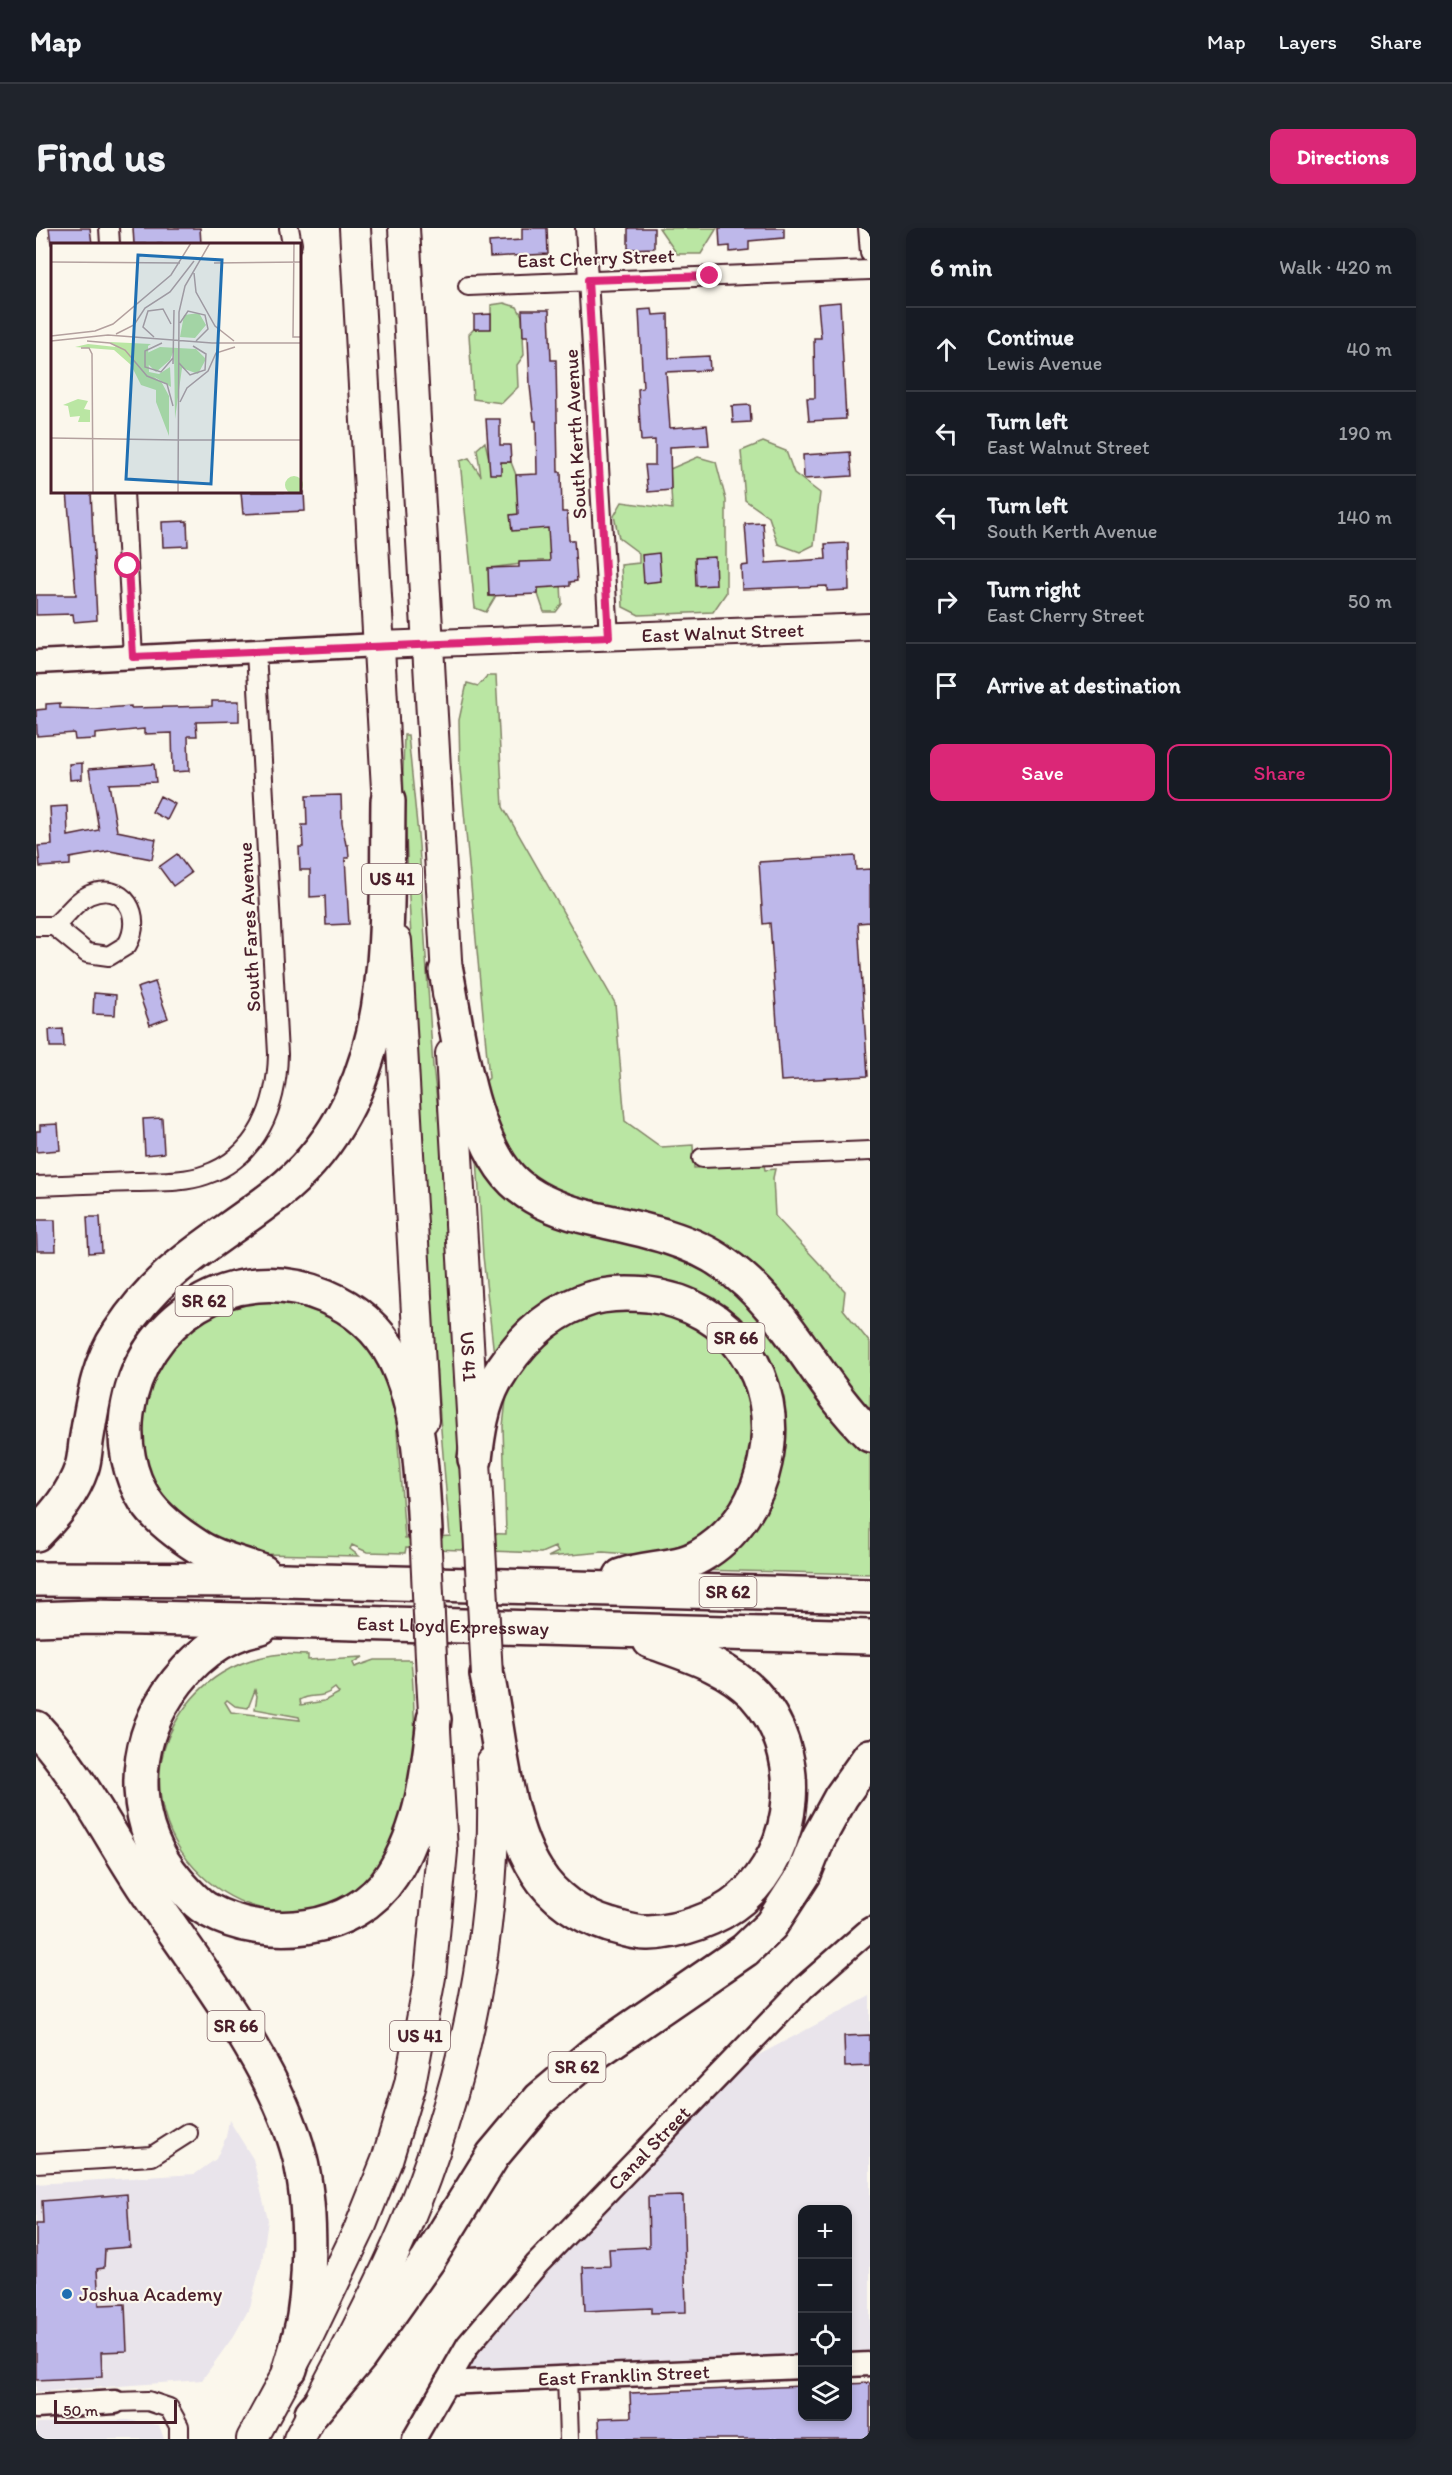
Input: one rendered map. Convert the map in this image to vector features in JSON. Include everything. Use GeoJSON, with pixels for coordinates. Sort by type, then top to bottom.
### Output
{"type":"FeatureCollection","features":[{"type":"Feature","properties":{"kind":"highway","name":"US 41"},"geometry":{"type":"LineString","coordinates":[[252,2439],[341,2270],[387,2160],[417,2051],[430,1977],[442,1851],[425,1531],[422,1413],[355,228]]}},
{"type":"Feature","properties":{"kind":"highway","name":"US 41"},"geometry":{"type":"LineString","coordinates":[[305,2426],[372,2300],[408,2220],[438,2139],[467,2028],[482,1956],[494,1821],[404,228]]}},
{"type":"Feature","properties":{"kind":"highway"},"geometry":{"type":"LineString","coordinates":[[36,1534],[64,1502],[82,1467],[93,1396],[99,1374],[116,1336],[138,1304],[175,1268],[296,1177],[314,1158],[348,1107],[371,1050],[378,1019],[386,927],[388,801]]}},
{"type":"Feature","properties":{"kind":"highway"},"geometry":{"type":"LineString","coordinates":[[446,971],[462,1054],[483,1133],[498,1164],[519,1187],[546,1204],[672,1238],[722,1262],[768,1301],[801,1344],[826,1384],[870,1435]]}},
{"type":"Feature","properties":{"kind":"highway","name":"SR 62"},"geometry":{"type":"LineString","coordinates":[[425,1531],[422,1469],[411,1410],[394,1358],[374,1329],[356,1313],[333,1299],[298,1287],[261,1284],[216,1295],[191,1309],[168,1327],[154,1343],[138,1370],[126,1423],[126,1445],[131,1466],[146,1501],[182,1536],[202,1549],[284,1580],[870,1596]]}},
{"type":"Feature","properties":{"kind":"highway","name":"SR 66"},"geometry":{"type":"LineString","coordinates":[[475,1460],[479,1427],[495,1382],[521,1344],[542,1325],[582,1301],[606,1295],[633,1294],[662,1297],[706,1313],[739,1340],[752,1360],[760,1382],[768,1426],[768,1451],[761,1482],[750,1507],[730,1534],[699,1557],[667,1567],[630,1572],[586,1589]]}},
{"type":"Feature","properties":{"kind":"highway"},"geometry":{"type":"LineString","coordinates":[[36,1579],[284,1580]]}},
{"type":"Feature","properties":{"kind":"highway","name":"East Lloyd Expressway"},"geometry":{"type":"LineString","coordinates":[[36,1619],[92,1617],[870,1637]]}},
{"type":"Feature","properties":{"kind":"highway"},"geometry":{"type":"LineString","coordinates":[[290,1622],[245,1631],[208,1650],[190,1665],[175,1683],[152,1725],[141,1772],[144,1820],[165,1868],[206,1909],[234,1922],[266,1928],[290,1928],[318,1925],[346,1915],[370,1900],[391,1876],[418,1817],[427,1777],[434,1719]]}},
{"type":"Feature","properties":{"kind":"highway"},"geometry":{"type":"LineString","coordinates":[[487,1675],[511,1807],[525,1850],[538,1874],[565,1902],[597,1921],[646,1934],[671,1931],[696,1923],[741,1899],[769,1864],[788,1818],[790,1792],[786,1759],[780,1736],[767,1714],[754,1695],[736,1680],[707,1662],[625,1632]]}},
{"type":"Feature","properties":{"kind":"highway","name":"SR 66"},"geometry":{"type":"LineString","coordinates":[[36,1728],[51,1744],[219,1998],[253,2052],[282,2107],[300,2159],[308,2241],[304,2316],[290,2369]]}},
{"type":"Feature","properties":{"kind":"highway","name":"SR 62"},"geometry":{"type":"LineString","coordinates":[[305,2426],[360,2356],[428,2260],[493,2155],[540,2099],[592,2055],[745,1950],[771,1925],[804,1874],[818,1839],[841,1797],[870,1756]]}},
{"type":"Feature","properties":{"kind":"main road","name":"East Walnut Street"},"geometry":{"type":"LineString","coordinates":[[379,645],[870,627]]}},
{"type":"Feature","properties":{"kind":"street"},"geometry":{"type":"LineString","coordinates":[[109,228],[110,243]]}},
{"type":"Feature","properties":{"kind":"street"},"geometry":{"type":"LineString","coordinates":[[289,228],[292,243]]}},
{"type":"Feature","properties":{"kind":"street","name":"South Kerth Avenue"},"geometry":{"type":"LineString","coordinates":[[585,228],[609,637]]}},
{"type":"Feature","properties":{"kind":"street"},"geometry":{"type":"LineString","coordinates":[[868,228],[870,253]]}},
{"type":"Feature","properties":{"kind":"street","name":"East Cherry Street"},"geometry":{"type":"LineString","coordinates":[[468,286],[870,270]]}},
{"type":"Feature","properties":{"kind":"street"},"geometry":{"type":"LineString","coordinates":[[124,494],[133,657]]}},
{"type":"Feature","properties":{"kind":"street","name":"East Walnut Street"},"geometry":{"type":"LineString","coordinates":[[36,662],[379,645]]}},
{"type":"Feature","properties":{"kind":"street","name":"South Fares Avenue"},"geometry":{"type":"LineString","coordinates":[[36,1186],[174,1180],[211,1173],[233,1160],[257,1134],[273,1103],[278,1072],[256,651]]}},
{"type":"Feature","properties":{"kind":"street"},"geometry":{"type":"LineString","coordinates":[[702,1158],[870,1151]]}},
{"type":"Feature","properties":{"kind":"street","name":"Canal Street"},"geometry":{"type":"LineString","coordinates":[[414,2439],[468,2346],[537,2264],[796,1995],[870,1929]]}},
{"type":"Feature","properties":{"kind":"street"},"geometry":{"type":"LineString","coordinates":[[36,2163],[152,2156],[188,2133]]}},
{"type":"Feature","properties":{"kind":"street"},"geometry":{"type":"LineString","coordinates":[[852,2365],[870,2364]]}},
{"type":"Feature","properties":{"kind":"street","name":"East Franklin Street"},"geometry":{"type":"LineString","coordinates":[[446,2383],[798,2367]]}},
{"type":"Feature","properties":{"kind":"street"},"geometry":{"type":"LineString","coordinates":[[567,2377],[570,2439]]}},
{"type":"Feature","properties":{"kind":"street"},"geometry":{"type":"LineString","coordinates":[[36,2407],[148,2401],[169,2408],[179,2426],[179,2439]]}},
{"type":"Feature","properties":{"kind":"shaded area"},"geometry":{"type":"Polygon","coordinates":[[[870,1996],[870,2365],[852,2366],[852,2205],[798,2205],[798,2368],[446,2383],[719,2076],[870,1996]]]}},
{"type":"Feature","properties":{"kind":"shaded area"},"geometry":{"type":"Polygon","coordinates":[[[229,2120],[253,2159],[268,2220],[262,2261],[250,2307],[235,2334],[202,2380],[36,2392],[36,2184],[195,2174],[216,2159],[226,2137],[229,2120]]]}},
{"type":"Feature","properties":{"kind":"shaded area"},"geometry":{"type":"Polygon","coordinates":[[[127,2420],[159,2425],[164,2439],[36,2439],[36,2423],[127,2420]]]}},
{"type":"Feature","properties":{"kind":"green space"},"geometry":{"type":"Polygon","coordinates":[[[659,228],[717,228],[701,254],[677,254],[659,228]]]}},
{"type":"Feature","properties":{"kind":"green space"},"geometry":{"type":"Polygon","coordinates":[[[504,303],[517,307],[522,316],[524,355],[517,365],[518,387],[502,403],[473,399],[469,334],[474,329],[491,328],[491,305],[504,303]]]}},
{"type":"Feature","properties":{"kind":"green space"},"geometry":{"type":"Polygon","coordinates":[[[485,442],[490,463],[511,462],[516,475],[517,493],[548,526],[561,583],[562,604],[556,612],[544,612],[538,594],[537,562],[489,568],[489,596],[495,597],[486,612],[475,608],[460,461],[469,458],[481,476],[477,449],[485,442]]]}},
{"type":"Feature","properties":{"kind":"green space"},"geometry":{"type":"Polygon","coordinates":[[[763,442],[786,451],[794,473],[820,493],[814,545],[800,552],[778,544],[769,517],[745,500],[741,451],[763,442]]]}},
{"type":"Feature","properties":{"kind":"green space"},"geometry":{"type":"Polygon","coordinates":[[[698,457],[716,462],[726,500],[726,593],[713,612],[639,615],[623,607],[621,565],[639,563],[639,553],[619,538],[614,516],[622,502],[672,509],[670,469],[698,457]]]}},
{"type":"Feature","properties":{"kind":"green space"},"geometry":{"type":"Polygon","coordinates":[[[487,676],[496,676],[503,807],[615,1003],[625,1121],[661,1147],[693,1145],[694,1168],[764,1165],[765,1170],[775,1169],[773,1178],[775,1216],[845,1291],[843,1309],[870,1343],[870,1416],[783,1300],[570,1200],[521,1170],[490,1120],[485,1082],[489,1078],[460,769],[459,720],[467,683],[478,686],[487,676]]]}},
{"type":"Feature","properties":{"kind":"green space"},"geometry":{"type":"Polygon","coordinates":[[[404,735],[408,735],[419,845],[433,1067],[444,1158],[468,1533],[506,1534],[503,1426],[507,1392],[529,1353],[556,1327],[612,1305],[688,1319],[735,1356],[755,1410],[751,1474],[714,1530],[687,1547],[653,1556],[603,1552],[548,1557],[558,1552],[555,1547],[541,1553],[406,1548],[405,1553],[367,1552],[352,1545],[350,1549],[359,1556],[259,1554],[220,1544],[168,1505],[147,1468],[143,1452],[141,1413],[146,1386],[186,1326],[250,1297],[322,1306],[374,1349],[395,1404],[405,1539],[450,1536],[422,1154],[403,772],[404,735]]]}},
{"type":"Feature","properties":{"kind":"green space"},"geometry":{"type":"Polygon","coordinates":[[[477,1158],[504,1191],[649,1241],[716,1274],[759,1312],[862,1446],[870,1453],[870,1574],[696,1570],[782,1416],[661,1282],[494,1355],[483,1256],[477,1158]]]}},
{"type":"Feature","properties":{"kind":"green space"},"geometry":{"type":"Polygon","coordinates":[[[308,1655],[308,1660],[363,1657],[353,1663],[355,1667],[375,1660],[411,1660],[417,1774],[396,1847],[388,1865],[379,1874],[360,1887],[317,1908],[275,1911],[235,1899],[202,1875],[176,1842],[162,1803],[161,1761],[178,1718],[187,1705],[209,1682],[222,1673],[250,1660],[266,1656],[308,1655]],[[335,1688],[325,1694],[300,1700],[301,1705],[324,1701],[339,1693],[335,1688]],[[255,1690],[248,1708],[235,1706],[227,1700],[225,1702],[231,1712],[300,1720],[299,1717],[255,1709],[257,1696],[255,1690]]]}},
{"type":"Feature","properties":{"kind":"building"},"geometry":{"type":"Polygon","coordinates":[[[49,228],[90,228],[92,243],[51,244],[49,228]]]}},
{"type":"Feature","properties":{"kind":"building"},"geometry":{"type":"Polygon","coordinates":[[[133,228],[200,228],[201,243],[134,243],[133,228]]]}},
{"type":"Feature","properties":{"kind":"building"},"geometry":{"type":"Polygon","coordinates":[[[522,228],[547,228],[548,254],[490,257],[489,242],[522,240],[522,228]]]}},
{"type":"Feature","properties":{"kind":"building"},"geometry":{"type":"Polygon","coordinates":[[[628,228],[654,228],[654,248],[628,249],[628,228]]]}},
{"type":"Feature","properties":{"kind":"building"},"geometry":{"type":"Polygon","coordinates":[[[719,228],[784,228],[784,238],[749,241],[749,250],[730,252],[730,246],[720,247],[719,228]]]}},
{"type":"Feature","properties":{"kind":"building"},"geometry":{"type":"Polygon","coordinates":[[[840,302],[846,419],[809,421],[807,398],[815,398],[814,338],[821,338],[818,304],[840,302]]]}},
{"type":"Feature","properties":{"kind":"building"},"geometry":{"type":"Polygon","coordinates":[[[652,309],[653,315],[668,314],[669,358],[709,356],[710,370],[666,372],[670,428],[707,425],[709,445],[670,447],[671,490],[648,492],[645,465],[655,465],[655,440],[641,441],[638,389],[643,388],[639,310],[652,309]]]}},
{"type":"Feature","properties":{"kind":"building"},"geometry":{"type":"Polygon","coordinates":[[[522,310],[549,310],[551,360],[556,360],[558,472],[561,472],[562,512],[567,512],[569,540],[574,540],[577,581],[570,582],[570,586],[538,588],[538,594],[489,596],[488,568],[519,567],[519,562],[550,561],[548,528],[512,531],[510,515],[518,514],[516,475],[537,474],[536,421],[534,421],[530,386],[528,336],[523,336],[522,310]]]}},
{"type":"Feature","properties":{"kind":"building"},"geometry":{"type":"Polygon","coordinates":[[[491,314],[491,329],[474,329],[474,315],[491,314]]]}},
{"type":"Feature","properties":{"kind":"building"},"geometry":{"type":"Polygon","coordinates":[[[750,405],[751,422],[733,423],[732,406],[750,405]]]}},
{"type":"Feature","properties":{"kind":"building"},"geometry":{"type":"Polygon","coordinates":[[[486,419],[500,419],[500,445],[510,445],[511,462],[501,462],[501,474],[490,474],[486,419]]]}},
{"type":"Feature","properties":{"kind":"building"},"geometry":{"type":"Polygon","coordinates":[[[850,452],[852,476],[804,479],[803,455],[850,452]]]}},
{"type":"Feature","properties":{"kind":"building"},"geometry":{"type":"Polygon","coordinates":[[[304,492],[305,511],[243,514],[241,494],[302,494],[304,492]]]}},
{"type":"Feature","properties":{"kind":"building"},"geometry":{"type":"Polygon","coordinates":[[[67,494],[91,494],[97,620],[74,622],[73,614],[36,615],[36,595],[76,595],[67,494]]]}},
{"type":"Feature","properties":{"kind":"building"},"geometry":{"type":"Polygon","coordinates":[[[187,521],[188,546],[163,547],[162,522],[187,521]]]}},
{"type":"Feature","properties":{"kind":"building"},"geometry":{"type":"Polygon","coordinates":[[[763,523],[766,563],[826,559],[825,544],[848,543],[849,590],[827,591],[827,586],[742,589],[741,566],[748,565],[745,524],[763,523]]]}},
{"type":"Feature","properties":{"kind":"building"},"geometry":{"type":"Polygon","coordinates":[[[659,553],[661,581],[644,583],[642,555],[659,553]]]}},
{"type":"Feature","properties":{"kind":"building"},"geometry":{"type":"Polygon","coordinates":[[[715,557],[716,585],[696,586],[695,558],[715,557]]]}},
{"type":"Feature","properties":{"kind":"building"},"geometry":{"type":"Polygon","coordinates":[[[212,701],[239,701],[239,721],[196,722],[197,736],[188,736],[189,771],[173,772],[172,733],[144,734],[144,729],[95,734],[95,739],[75,740],[74,733],[37,736],[36,710],[46,709],[46,704],[60,703],[60,708],[94,709],[131,706],[131,708],[212,706],[212,701]]]}},
{"type":"Feature","properties":{"kind":"building"},"geometry":{"type":"Polygon","coordinates":[[[82,763],[82,779],[70,780],[69,764],[82,763]]]}},
{"type":"Feature","properties":{"kind":"building"},"geometry":{"type":"Polygon","coordinates":[[[154,764],[156,782],[109,784],[117,831],[156,839],[152,859],[110,851],[70,858],[70,865],[40,867],[38,846],[52,845],[50,807],[67,806],[68,836],[99,830],[89,769],[154,764]]]}},
{"type":"Feature","properties":{"kind":"building"},"geometry":{"type":"Polygon","coordinates":[[[341,795],[342,823],[349,858],[345,858],[349,924],[326,925],[325,896],[310,897],[310,870],[300,870],[299,847],[303,847],[302,825],[307,825],[306,796],[341,795]]]}},
{"type":"Feature","properties":{"kind":"building"},"geometry":{"type":"Polygon","coordinates":[[[160,796],[175,804],[167,820],[152,812],[160,796]]]}},
{"type":"Feature","properties":{"kind":"building"},"geometry":{"type":"Polygon","coordinates":[[[177,854],[191,873],[173,886],[159,867],[177,854]]]}},
{"type":"Feature","properties":{"kind":"building"},"geometry":{"type":"Polygon","coordinates":[[[855,856],[856,870],[870,869],[870,922],[858,923],[868,1076],[781,1081],[770,923],[763,924],[759,862],[855,856]]]}},
{"type":"Feature","properties":{"kind":"building"},"geometry":{"type":"Polygon","coordinates":[[[155,982],[168,1018],[150,1025],[137,988],[155,982]]]}},
{"type":"Feature","properties":{"kind":"building"},"geometry":{"type":"Polygon","coordinates":[[[94,993],[116,995],[115,1015],[93,1014],[94,993]]]}},
{"type":"Feature","properties":{"kind":"building"},"geometry":{"type":"Polygon","coordinates":[[[63,1029],[64,1047],[50,1047],[49,1030],[63,1029]]]}},
{"type":"Feature","properties":{"kind":"building"},"geometry":{"type":"Polygon","coordinates":[[[162,1118],[164,1153],[145,1155],[143,1119],[162,1118]]]}},
{"type":"Feature","properties":{"kind":"building"},"geometry":{"type":"Polygon","coordinates":[[[58,1124],[60,1150],[36,1152],[36,1131],[40,1131],[40,1125],[58,1124]]]}},
{"type":"Feature","properties":{"kind":"building"},"geometry":{"type":"Polygon","coordinates":[[[87,1217],[100,1217],[102,1252],[89,1253],[87,1217]]]}},
{"type":"Feature","properties":{"kind":"building"},"geometry":{"type":"Polygon","coordinates":[[[36,1220],[55,1220],[56,1251],[37,1251],[36,1220]]]}},
{"type":"Feature","properties":{"kind":"building"},"geometry":{"type":"Polygon","coordinates":[[[870,2035],[870,2066],[845,2067],[844,2036],[870,2035]]]}},
{"type":"Feature","properties":{"kind":"building","name":"Joshua Academy"},"geometry":{"type":"Polygon","coordinates":[[[127,2194],[130,2247],[105,2249],[104,2268],[97,2269],[99,2305],[125,2304],[127,2351],[101,2352],[102,2377],[36,2380],[36,2224],[43,2224],[42,2201],[127,2194]]]}},
{"type":"Feature","properties":{"kind":"building"},"geometry":{"type":"Polygon","coordinates":[[[683,2196],[686,2312],[651,2313],[651,2308],[585,2311],[583,2267],[610,2266],[609,2249],[649,2247],[648,2197],[683,2196]]]}},
{"type":"Feature","properties":{"kind":"building"},"geometry":{"type":"Polygon","coordinates":[[[870,2383],[870,2439],[600,2439],[599,2418],[631,2417],[630,2393],[798,2386],[798,2421],[852,2421],[852,2384],[870,2383]]]}},
{"type":"Feature","properties":{"kind":"place","name":"Joshua Academy"},"geometry":{"type":"Point","coordinates":[67,2294]}},
{"type":"Feature","properties":{"kind":"route"},"geometry":{"type":"LineString","coordinates":[[128,566],[133,657],[609,637],[588,280],[710,276]]}}]}
